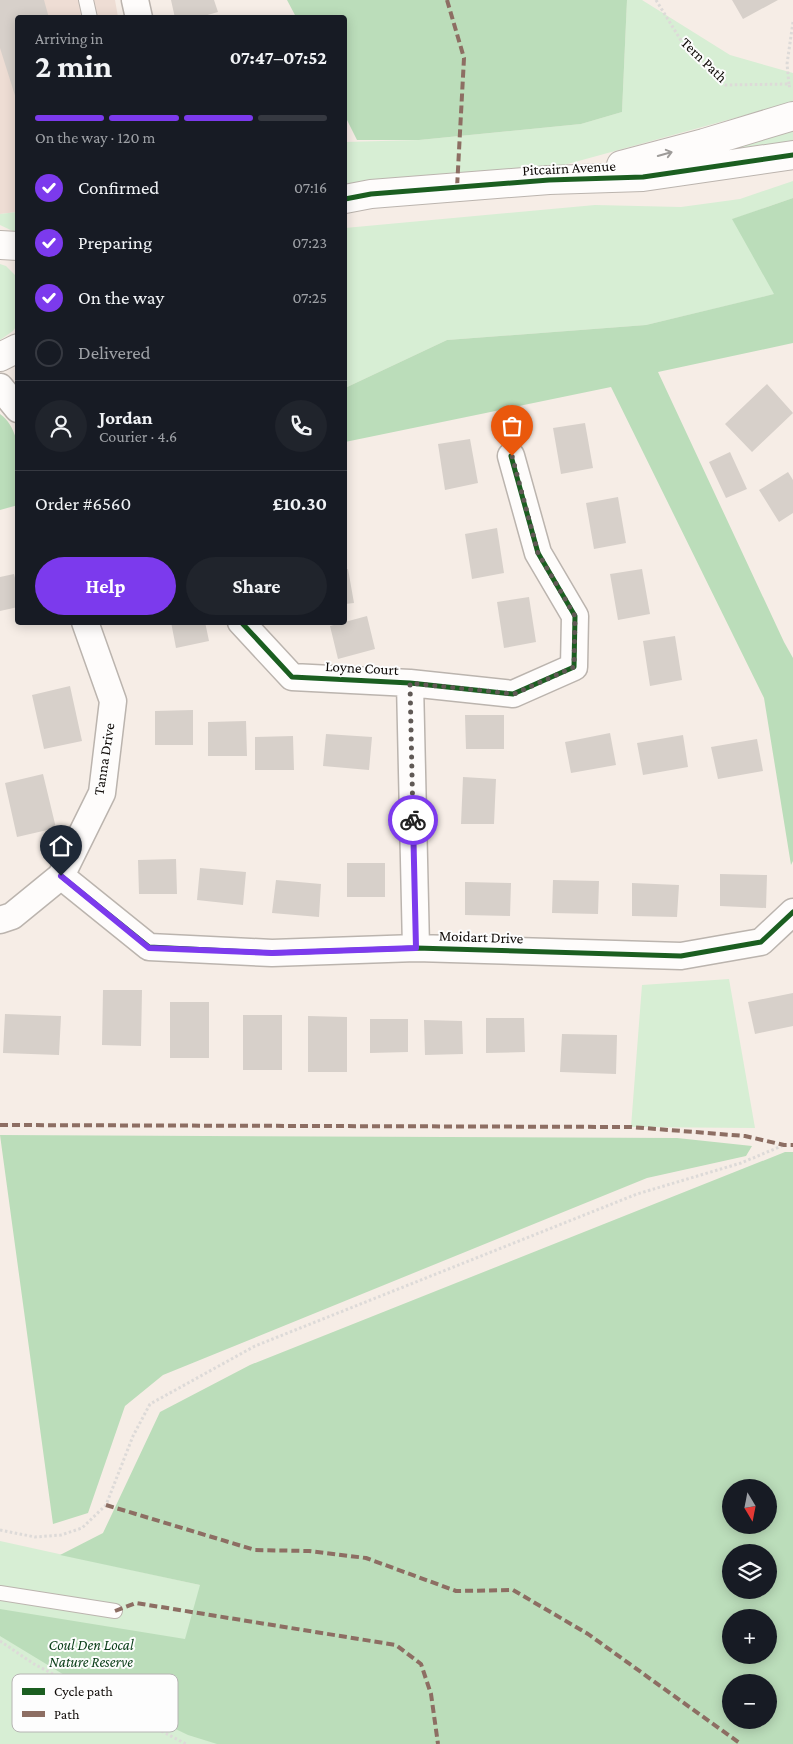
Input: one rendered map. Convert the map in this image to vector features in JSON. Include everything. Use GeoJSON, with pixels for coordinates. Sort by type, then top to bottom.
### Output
{"type":"FeatureCollection","features":[{"type":"Feature","properties":{"kind":"street"},"geometry":{"type":"LineString","coordinates":[[135,0],[138,15]]}},
{"type":"Feature","properties":{"kind":"street","name":"Pitcairn Avenue"},"geometry":{"type":"LineString","coordinates":[[549,180],[638,161],[793,116]]}},
{"type":"Feature","properties":{"kind":"street","name":"Pitcairn Avenue"},"geometry":{"type":"LineString","coordinates":[[347,199],[371,194],[549,180],[642,178],[793,155]]}},
{"type":"Feature","properties":{"kind":"street"},"geometry":{"type":"LineString","coordinates":[[0,357],[15,350]]}},
{"type":"Feature","properties":{"kind":"street"},"geometry":{"type":"LineString","coordinates":[[0,387],[15,406]]}},
{"type":"Feature","properties":{"kind":"street","name":"Loyne Court"},"geometry":{"type":"LineString","coordinates":[[244,625],[292,677],[410,683],[514,694],[574,667],[575,616],[538,553],[512,456]]}},
{"type":"Feature","properties":{"kind":"street","name":"Tanna Drive"},"geometry":{"type":"LineString","coordinates":[[0,920],[12,916],[61,876],[102,793],[113,701],[86,625]]}},
{"type":"Feature","properties":{"kind":"street","name":"Loyne Court"},"geometry":{"type":"LineString","coordinates":[[410,683],[416,948]]}},
{"type":"Feature","properties":{"kind":"street","name":"Moidart Drive"},"geometry":{"type":"LineString","coordinates":[[61,876],[149,948],[272,953],[416,948],[681,956],[761,942],[793,912]]}},
{"type":"Feature","properties":{"kind":"lane"},"geometry":{"type":"LineString","coordinates":[[86,0],[89,15]]}},
{"type":"Feature","properties":{"kind":"lane"},"geometry":{"type":"LineString","coordinates":[[0,1593],[115,1611]]}},
{"type":"Feature","properties":{"kind":"path"},"geometry":{"type":"LineString","coordinates":[[793,22],[786,64],[793,96]]}},
{"type":"Feature","properties":{"kind":"path"},"geometry":{"type":"LineString","coordinates":[[0,1530],[35,1537],[61,1535],[82,1528],[106,1505],[133,1436],[150,1404],[255,1346],[637,1194],[741,1163],[784,1145]]}},
{"type":"Feature","properties":{"kind":"path"},"geometry":{"type":"LineString","coordinates":[[0,1641],[34,1664],[53,1674]]}},
{"type":"Feature","properties":{"kind":"path"},"geometry":{"type":"LineString","coordinates":[[163,1732],[186,1744]]}},
{"type":"Feature","properties":{"kind":"shaded area"},"geometry":{"type":"Polygon","coordinates":[[[0,0],[115,0],[118,15],[15,15],[15,212],[0,214],[0,0]]]}},
{"type":"Feature","properties":{"kind":"green space"},"geometry":{"type":"Polygon","coordinates":[[[287,0],[627,0],[622,112],[581,124],[419,140],[357,140],[347,120],[347,15],[295,15],[287,0]]]}},
{"type":"Feature","properties":{"kind":"green space"},"geometry":{"type":"Polygon","coordinates":[[[627,0],[642,0],[730,55],[793,73],[793,102],[564,165],[347,190],[347,142],[419,140],[581,124],[622,112],[627,0]]]}},
{"type":"Feature","properties":{"kind":"green space"},"geometry":{"type":"Polygon","coordinates":[[[793,124],[793,149],[652,169],[793,124]]]}},
{"type":"Feature","properties":{"kind":"green space"},"geometry":{"type":"Polygon","coordinates":[[[793,181],[793,198],[733,219],[775,294],[646,325],[447,340],[347,387],[347,228],[595,205],[681,207],[740,199],[793,181]]]}},
{"type":"Feature","properties":{"kind":"green space"},"geometry":{"type":"Polygon","coordinates":[[[793,198],[793,343],[658,372],[793,658],[793,861],[791,865],[764,698],[611,387],[347,442],[347,387],[447,340],[646,325],[774,294],[732,219],[793,198]]]}},
{"type":"Feature","properties":{"kind":"green space"},"geometry":{"type":"Polygon","coordinates":[[[15,212],[15,232],[0,225],[0,214],[15,212]]]}},
{"type":"Feature","properties":{"kind":"green space"},"geometry":{"type":"Polygon","coordinates":[[[0,264],[6,266],[15,275],[15,328],[0,340],[0,264]]]}},
{"type":"Feature","properties":{"kind":"green space"},"geometry":{"type":"Polygon","coordinates":[[[0,414],[8,422],[15,436],[15,506],[0,510],[0,414]]]}},
{"type":"Feature","properties":{"kind":"green space"},"geometry":{"type":"Polygon","coordinates":[[[729,979],[755,1128],[631,1127],[642,985],[729,979]]]}},
{"type":"Feature","properties":{"kind":"green space"},"geometry":{"type":"Polygon","coordinates":[[[0,1135],[677,1138],[752,1146],[746,1156],[647,1178],[163,1375],[125,1406],[88,1513],[53,1524],[0,1135]]]}},
{"type":"Feature","properties":{"kind":"green space"},"geometry":{"type":"Polygon","coordinates":[[[785,1152],[793,1152],[793,1744],[217,1744],[178,1730],[178,1674],[63,1674],[0,1636],[0,1609],[185,1639],[200,1585],[60,1555],[103,1533],[160,1412],[250,1365],[785,1152]]]}},
{"type":"Feature","properties":{"kind":"green space","name":"Coul Den Local Nature Reserve"},"geometry":{"type":"Polygon","coordinates":[[[0,1541],[200,1585],[616,1744],[0,1744],[0,1541]]]}},
{"type":"Feature","properties":{"kind":"building"},"geometry":{"type":"Polygon","coordinates":[[[0,0],[44,0],[48,15],[15,15],[15,96],[0,48],[0,0]]]}},
{"type":"Feature","properties":{"kind":"building"},"geometry":{"type":"Polygon","coordinates":[[[171,0],[214,0],[218,12],[208,15],[174,15],[171,0]]]}},
{"type":"Feature","properties":{"kind":"building"},"geometry":{"type":"Polygon","coordinates":[[[732,0],[778,0],[743,19],[732,0]]]}},
{"type":"Feature","properties":{"kind":"building"},"geometry":{"type":"Polygon","coordinates":[[[767,384],[793,413],[752,452],[725,424],[767,384]]]}},
{"type":"Feature","properties":{"kind":"building"},"geometry":{"type":"Polygon","coordinates":[[[585,423],[593,468],[561,474],[553,428],[585,423]]]}},
{"type":"Feature","properties":{"kind":"building"},"geometry":{"type":"Polygon","coordinates":[[[470,439],[478,483],[445,490],[438,444],[470,439]]]}},
{"type":"Feature","properties":{"kind":"building"},"geometry":{"type":"Polygon","coordinates":[[[730,452],[747,489],[726,498],[709,462],[730,452]]]}},
{"type":"Feature","properties":{"kind":"building"},"geometry":{"type":"Polygon","coordinates":[[[788,472],[793,480],[793,513],[779,522],[759,490],[788,472]]]}},
{"type":"Feature","properties":{"kind":"building"},"geometry":{"type":"Polygon","coordinates":[[[618,497],[626,543],[594,549],[586,503],[618,497]]]}},
{"type":"Feature","properties":{"kind":"building"},"geometry":{"type":"Polygon","coordinates":[[[497,528],[504,573],[472,579],[465,534],[497,528]]]}},
{"type":"Feature","properties":{"kind":"building"},"geometry":{"type":"Polygon","coordinates":[[[347,569],[354,603],[347,604],[347,569]]]}},
{"type":"Feature","properties":{"kind":"building"},"geometry":{"type":"Polygon","coordinates":[[[642,569],[650,614],[618,620],[610,574],[642,569]]]}},
{"type":"Feature","properties":{"kind":"building"},"geometry":{"type":"Polygon","coordinates":[[[14,574],[15,608],[0,611],[0,577],[14,574]]]}},
{"type":"Feature","properties":{"kind":"building"},"geometry":{"type":"Polygon","coordinates":[[[529,597],[536,642],[504,648],[497,602],[529,597]]]}},
{"type":"Feature","properties":{"kind":"building"},"geometry":{"type":"Polygon","coordinates":[[[367,616],[375,649],[338,659],[330,626],[347,625],[347,621],[367,616]]]}},
{"type":"Feature","properties":{"kind":"building"},"geometry":{"type":"Polygon","coordinates":[[[172,625],[206,625],[209,641],[176,648],[172,625]]]}},
{"type":"Feature","properties":{"kind":"building"},"geometry":{"type":"Polygon","coordinates":[[[675,636],[682,680],[650,686],[643,641],[675,636]]]}},
{"type":"Feature","properties":{"kind":"building"},"geometry":{"type":"Polygon","coordinates":[[[70,686],[82,741],[44,749],[32,695],[70,686]]]}},
{"type":"Feature","properties":{"kind":"building"},"geometry":{"type":"Polygon","coordinates":[[[193,710],[193,745],[155,745],[155,711],[193,710]]]}},
{"type":"Feature","properties":{"kind":"building"},"geometry":{"type":"Polygon","coordinates":[[[465,715],[504,715],[504,749],[466,749],[465,715]]]}},
{"type":"Feature","properties":{"kind":"building"},"geometry":{"type":"Polygon","coordinates":[[[246,721],[247,756],[208,756],[208,722],[246,721]]]}},
{"type":"Feature","properties":{"kind":"building"},"geometry":{"type":"Polygon","coordinates":[[[610,733],[616,765],[571,773],[565,742],[610,733]]]}},
{"type":"Feature","properties":{"kind":"building"},"geometry":{"type":"Polygon","coordinates":[[[326,734],[372,737],[369,770],[323,766],[326,734]]]}},
{"type":"Feature","properties":{"kind":"building"},"geometry":{"type":"Polygon","coordinates":[[[683,735],[688,767],[643,775],[637,743],[683,735]]]}},
{"type":"Feature","properties":{"kind":"building"},"geometry":{"type":"Polygon","coordinates":[[[293,736],[294,770],[255,770],[255,737],[293,736]]]}},
{"type":"Feature","properties":{"kind":"building"},"geometry":{"type":"Polygon","coordinates":[[[757,739],[763,771],[718,779],[711,747],[757,739]]]}},
{"type":"Feature","properties":{"kind":"building"},"geometry":{"type":"Polygon","coordinates":[[[43,774],[56,828],[17,837],[5,783],[43,774]]]}},
{"type":"Feature","properties":{"kind":"building"},"geometry":{"type":"Polygon","coordinates":[[[463,777],[496,779],[494,824],[461,824],[463,777]]]}},
{"type":"Feature","properties":{"kind":"building"},"geometry":{"type":"Polygon","coordinates":[[[176,859],[177,894],[139,894],[138,860],[176,859]]]}},
{"type":"Feature","properties":{"kind":"building"},"geometry":{"type":"Polygon","coordinates":[[[347,863],[385,863],[385,897],[347,897],[347,863]]]}},
{"type":"Feature","properties":{"kind":"building"},"geometry":{"type":"Polygon","coordinates":[[[200,868],[246,872],[243,905],[197,900],[200,868]]]}},
{"type":"Feature","properties":{"kind":"building"},"geometry":{"type":"Polygon","coordinates":[[[720,874],[767,875],[766,908],[720,906],[720,874]]]}},
{"type":"Feature","properties":{"kind":"building"},"geometry":{"type":"Polygon","coordinates":[[[276,880],[321,884],[319,917],[272,913],[276,880]]]}},
{"type":"Feature","properties":{"kind":"building"},"geometry":{"type":"Polygon","coordinates":[[[553,880],[599,881],[598,914],[552,913],[553,880]]]}},
{"type":"Feature","properties":{"kind":"building"},"geometry":{"type":"Polygon","coordinates":[[[465,882],[511,883],[510,916],[465,915],[465,882]]]}},
{"type":"Feature","properties":{"kind":"building"},"geometry":{"type":"Polygon","coordinates":[[[632,883],[679,885],[677,917],[632,916],[632,883]]]}},
{"type":"Feature","properties":{"kind":"building"},"geometry":{"type":"Polygon","coordinates":[[[103,990],[142,990],[141,1046],[102,1045],[103,990]]]}},
{"type":"Feature","properties":{"kind":"building"},"geometry":{"type":"Polygon","coordinates":[[[793,993],[793,1026],[755,1034],[748,1002],[793,993]]]}},
{"type":"Feature","properties":{"kind":"building"},"geometry":{"type":"Polygon","coordinates":[[[170,1002],[209,1002],[209,1058],[170,1058],[170,1002]]]}},
{"type":"Feature","properties":{"kind":"building"},"geometry":{"type":"Polygon","coordinates":[[[5,1014],[61,1016],[59,1055],[3,1053],[5,1014]]]}},
{"type":"Feature","properties":{"kind":"building"},"geometry":{"type":"Polygon","coordinates":[[[243,1015],[282,1015],[282,1070],[243,1070],[243,1015]]]}},
{"type":"Feature","properties":{"kind":"building"},"geometry":{"type":"Polygon","coordinates":[[[308,1016],[347,1017],[347,1072],[308,1072],[308,1016]]]}},
{"type":"Feature","properties":{"kind":"building"},"geometry":{"type":"Polygon","coordinates":[[[486,1018],[524,1018],[525,1052],[486,1053],[486,1018]]]}},
{"type":"Feature","properties":{"kind":"building"},"geometry":{"type":"Polygon","coordinates":[[[370,1019],[408,1019],[408,1052],[370,1053],[370,1019]]]}},
{"type":"Feature","properties":{"kind":"building"},"geometry":{"type":"Polygon","coordinates":[[[424,1020],[462,1021],[463,1054],[425,1055],[424,1020]]]}},
{"type":"Feature","properties":{"kind":"building"},"geometry":{"type":"Polygon","coordinates":[[[562,1034],[617,1035],[616,1074],[560,1072],[562,1034]]]}},
{"type":"Feature","properties":{"kind":"marked path"},"geometry":{"type":"LineString","coordinates":[[447,0],[464,58],[457,188]]}},
{"type":"Feature","properties":{"kind":"marked path"},"geometry":{"type":"LineString","coordinates":[[0,1125],[631,1127],[745,1136],[784,1145],[793,1145]]}},
{"type":"Feature","properties":{"kind":"marked path"},"geometry":{"type":"LineString","coordinates":[[106,1505],[255,1550],[309,1551],[366,1558],[456,1591],[513,1590],[588,1634],[741,1744]]}},
{"type":"Feature","properties":{"kind":"marked path"},"geometry":{"type":"LineString","coordinates":[[115,1611],[136,1603],[396,1645],[421,1664],[431,1694],[438,1744]]}},
{"type":"Feature","properties":{"kind":"cycle path"},"geometry":{"type":"LineString","coordinates":[[347,199],[371,194],[549,180],[643,177],[793,155]]}},
{"type":"Feature","properties":{"kind":"cycle path"},"geometry":{"type":"LineString","coordinates":[[244,625],[292,677],[410,683],[513,694],[574,667],[575,616],[538,553],[511,456]]}},
{"type":"Feature","properties":{"kind":"cycle path"},"geometry":{"type":"LineString","coordinates":[[61,876],[149,947],[272,953],[416,948],[681,956],[761,942],[793,912]]}},
{"type":"Feature","properties":{"kind":"way so far"},"geometry":{"type":"LineString","coordinates":[[413,820],[410,683],[514,694],[574,667],[575,616],[538,553],[512,456]]}},
{"type":"Feature","properties":{"kind":"route"},"geometry":{"type":"LineString","coordinates":[[61,876],[149,948],[272,953],[416,948],[413,820]]}}]}
